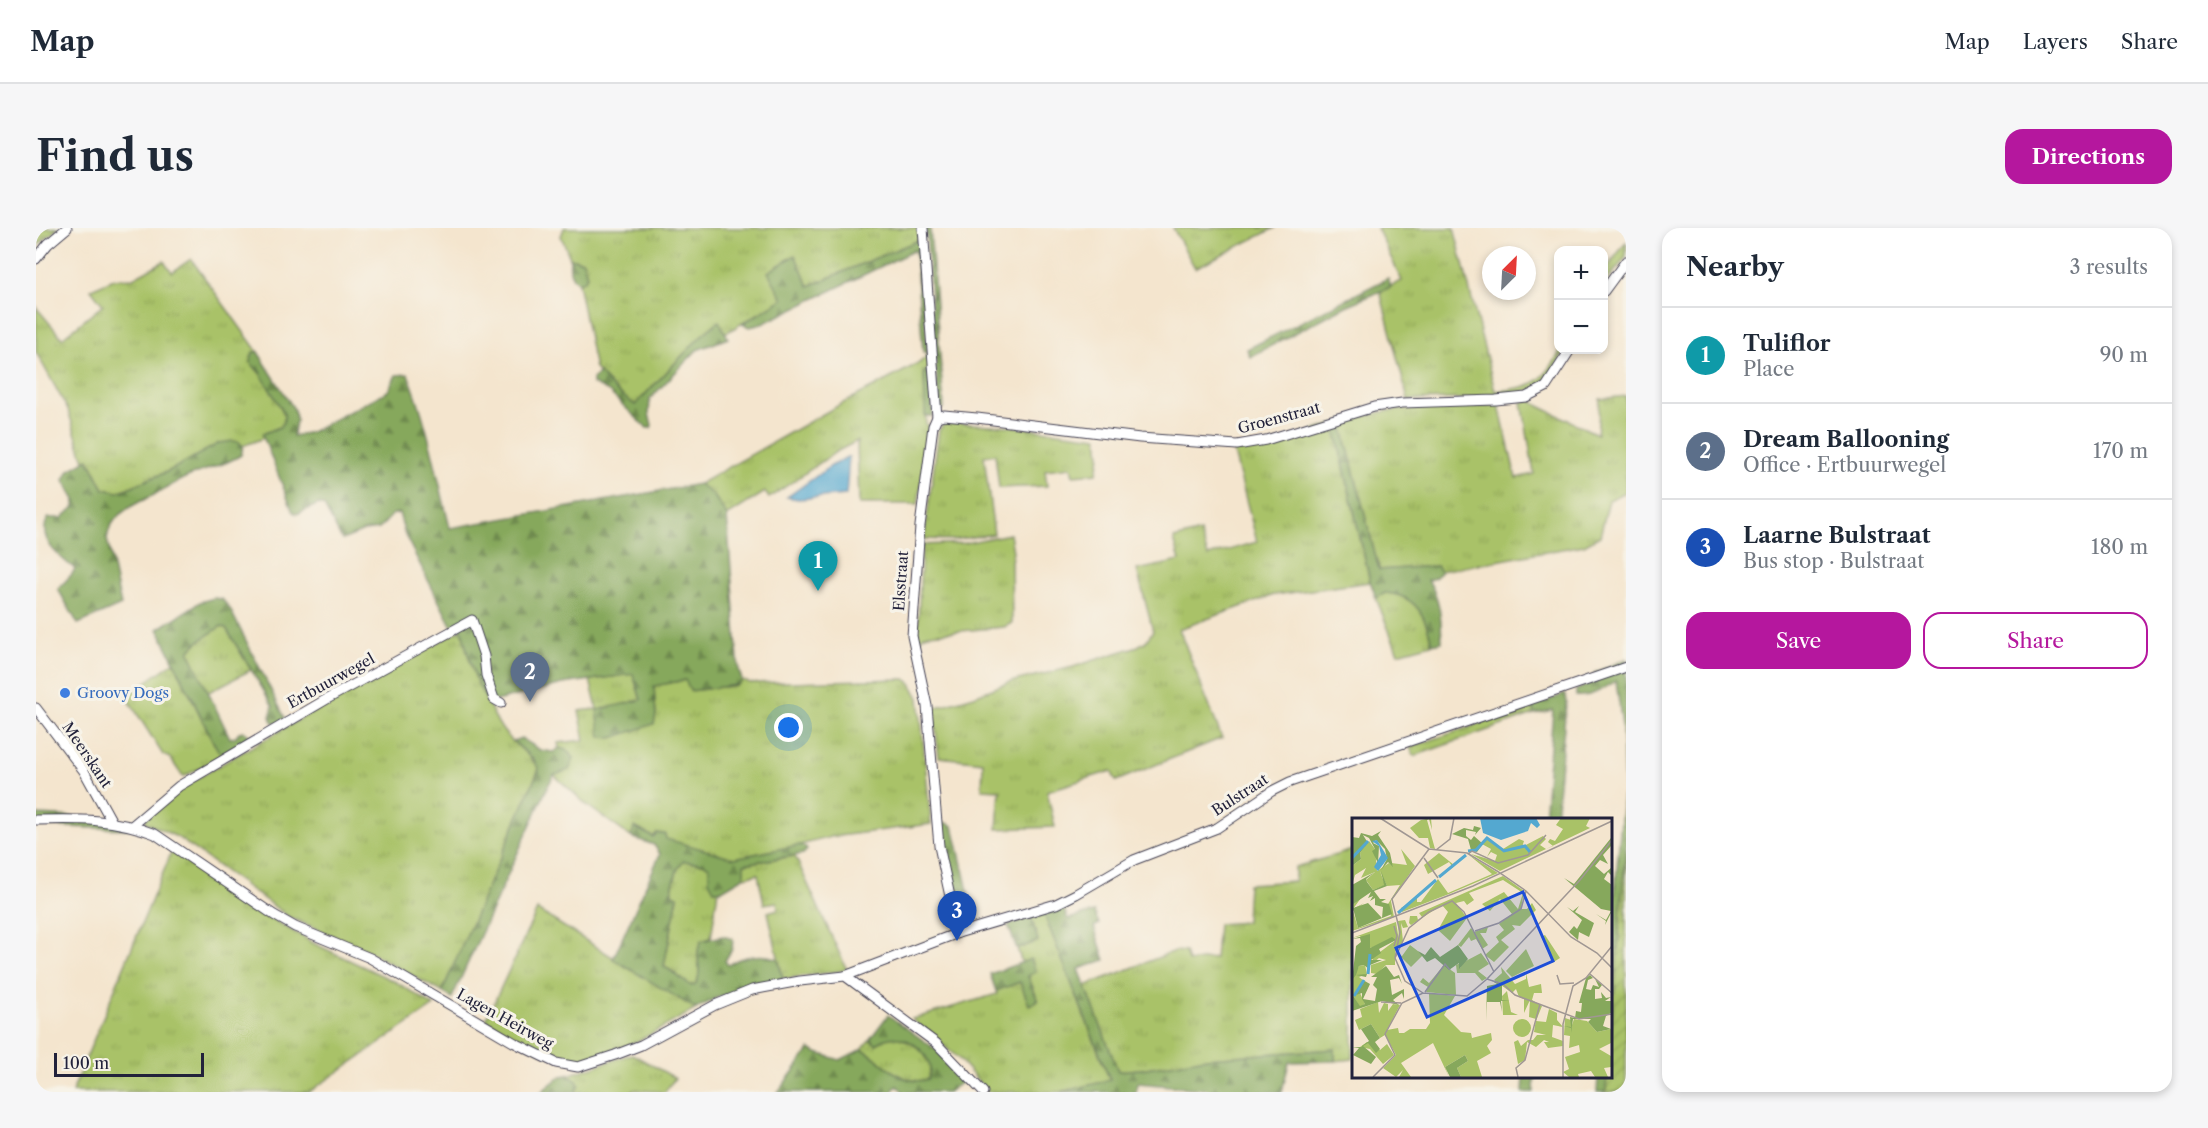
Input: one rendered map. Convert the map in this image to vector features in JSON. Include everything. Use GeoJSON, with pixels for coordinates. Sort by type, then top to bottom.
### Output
{"type":"FeatureCollection","features":[{"type":"Feature","properties":{"kind":"street"},"geometry":{"type":"LineString","coordinates":[[36,259],[48,244],[67,228]]}},
{"type":"Feature","properties":{"kind":"street","name":"Elsstraat"},"geometry":{"type":"LineString","coordinates":[[923,228],[937,417],[933,426],[920,526],[912,636],[927,706],[939,846],[958,933]]}},
{"type":"Feature","properties":{"kind":"street"},"geometry":{"type":"LineString","coordinates":[[1608,286],[1626,261]]}},
{"type":"Feature","properties":{"kind":"street","name":"Groenstraat"},"geometry":{"type":"LineString","coordinates":[[937,417],[945,415],[1140,438],[1237,445],[1266,440],[1374,407],[1402,403],[1526,397],[1546,387],[1567,354]]}},
{"type":"Feature","properties":{"kind":"street","name":"Ertbuurwegel"},"geometry":{"type":"LineString","coordinates":[[134,825],[179,786],[327,699],[472,620],[484,656],[486,675],[494,699],[501,703]]}},
{"type":"Feature","properties":{"kind":"street","name":"Bulstraat"},"geometry":{"type":"LineString","coordinates":[[845,976],[958,933],[1056,904],[1134,860],[1217,828],[1272,790],[1290,782],[1626,667]]}},
{"type":"Feature","properties":{"kind":"street","name":"Meerskant"},"geometry":{"type":"LineString","coordinates":[[36,708],[84,771],[111,820]]}},
{"type":"Feature","properties":{"kind":"street","name":"Lagen Heirweg"},"geometry":{"type":"LineString","coordinates":[[36,820],[111,820],[134,825],[155,834],[295,927],[370,958],[480,1023],[556,1063],[578,1067],[615,1055],[657,1037],[715,1005],[752,990],[845,976]]}},
{"type":"Feature","properties":{"kind":"street"},"geometry":{"type":"LineString","coordinates":[[845,976],[936,1043],[983,1092]]}},
{"type":"Feature","properties":{"kind":"green space"},"geometry":{"type":"Polygon","coordinates":[[[36,228],[58,228],[36,247],[36,228]]]}},
{"type":"Feature","properties":{"kind":"green space"},"geometry":{"type":"Polygon","coordinates":[[[564,228],[918,228],[919,240],[809,286],[795,256],[783,299],[726,333],[718,322],[703,334],[635,405],[614,389],[595,369],[578,283],[584,281],[587,276],[583,261],[570,258],[561,236],[564,228]]]}},
{"type":"Feature","properties":{"kind":"green space"},"geometry":{"type":"Polygon","coordinates":[[[926,228],[930,228],[944,408],[939,410],[926,228]]]}},
{"type":"Feature","properties":{"kind":"green space"},"geometry":{"type":"Polygon","coordinates":[[[1173,228],[1275,228],[1195,268],[1173,228]]]}},
{"type":"Feature","properties":{"kind":"green space"},"geometry":{"type":"Polygon","coordinates":[[[1377,228],[1454,228],[1495,391],[1519,388],[1536,382],[1559,354],[1564,354],[1556,368],[1542,384],[1532,390],[1478,398],[1408,400],[1380,291],[1402,281],[1377,228]]]}},
{"type":"Feature","properties":{"kind":"green space"},"geometry":{"type":"Polygon","coordinates":[[[919,240],[928,352],[923,352],[915,250],[762,324],[750,327],[742,324],[783,299],[768,272],[795,255],[809,286],[919,240]]]}},
{"type":"Feature","properties":{"kind":"green space"},"geometry":{"type":"Polygon","coordinates":[[[1626,242],[1626,257],[1608,280],[1608,267],[1626,242]]]}},
{"type":"Feature","properties":{"kind":"green space"},"geometry":{"type":"Polygon","coordinates":[[[570,258],[583,261],[587,276],[584,281],[578,283],[571,274],[570,258]]]}},
{"type":"Feature","properties":{"kind":"green space"},"geometry":{"type":"Polygon","coordinates":[[[191,259],[258,352],[253,352],[250,362],[276,397],[285,421],[280,427],[263,434],[264,438],[243,446],[239,442],[118,492],[104,489],[89,459],[84,461],[68,410],[36,352],[36,307],[62,338],[103,305],[91,289],[114,279],[133,278],[164,261],[172,272],[191,259]]]}},
{"type":"Feature","properties":{"kind":"green space"},"geometry":{"type":"Polygon","coordinates":[[[1388,278],[1391,287],[1346,306],[1250,357],[1247,349],[1388,278]]]}},
{"type":"Feature","properties":{"kind":"green space"},"geometry":{"type":"Polygon","coordinates":[[[719,321],[728,338],[697,350],[650,399],[651,428],[647,428],[609,392],[593,384],[593,379],[599,373],[614,389],[635,405],[703,334],[719,321]]]}},
{"type":"Feature","properties":{"kind":"green space"},"geometry":{"type":"Polygon","coordinates":[[[253,352],[258,352],[294,409],[296,420],[293,436],[311,432],[388,391],[396,375],[408,374],[427,431],[450,528],[699,484],[714,496],[727,516],[739,671],[742,680],[737,685],[690,691],[685,680],[654,686],[656,715],[654,724],[612,738],[601,737],[597,710],[641,700],[633,674],[563,684],[488,703],[472,667],[462,629],[451,625],[405,535],[399,513],[393,514],[379,529],[364,531],[342,540],[324,506],[319,504],[297,514],[293,512],[262,434],[280,427],[284,421],[284,413],[260,373],[250,362],[253,352]]]}},
{"type":"Feature","properties":{"kind":"green space"},"geometry":{"type":"Polygon","coordinates":[[[928,352],[930,371],[924,372],[926,425],[930,425],[918,504],[859,504],[857,441],[836,452],[769,498],[765,492],[727,516],[714,496],[699,484],[919,363],[928,352]]]}},
{"type":"Feature","properties":{"kind":"green space"},"geometry":{"type":"Polygon","coordinates":[[[930,371],[933,416],[925,416],[924,372],[930,371]]]}},
{"type":"Feature","properties":{"kind":"green space"},"geometry":{"type":"Polygon","coordinates":[[[1626,396],[1626,492],[1609,500],[1600,536],[1584,545],[1441,571],[1437,566],[1379,570],[1341,421],[1386,411],[1499,405],[1516,478],[1534,474],[1522,402],[1531,400],[1597,434],[1600,399],[1626,396]]]}},
{"type":"Feature","properties":{"kind":"green space"},"geometry":{"type":"Polygon","coordinates":[[[1341,421],[1379,570],[1437,566],[1441,571],[1435,578],[1428,580],[1438,602],[1442,642],[1432,644],[1423,617],[1418,609],[1405,598],[1385,593],[1376,598],[1370,581],[1334,424],[1341,421]]]}},
{"type":"Feature","properties":{"kind":"green space"},"geometry":{"type":"Polygon","coordinates":[[[944,424],[1009,426],[1098,437],[1100,456],[1097,473],[1073,475],[1071,467],[1045,470],[1047,486],[999,488],[995,454],[984,456],[994,534],[952,540],[924,539],[939,430],[944,424]]]}},
{"type":"Feature","properties":{"kind":"green space"},"geometry":{"type":"Polygon","coordinates":[[[1334,424],[1370,582],[1274,595],[1179,629],[1222,738],[1116,781],[1111,771],[1047,791],[1055,827],[997,829],[1000,790],[982,789],[983,762],[939,757],[933,708],[1010,682],[1073,667],[1138,646],[1146,641],[1153,631],[1137,570],[1180,561],[1174,539],[1200,532],[1208,556],[1257,542],[1233,449],[1264,446],[1334,424]]]}},
{"type":"Feature","properties":{"kind":"green space"},"geometry":{"type":"Polygon","coordinates":[[[239,442],[243,447],[241,455],[179,481],[134,505],[113,522],[107,539],[121,605],[78,624],[58,589],[75,569],[51,547],[45,533],[48,518],[62,518],[74,507],[75,500],[64,480],[69,470],[88,459],[104,489],[118,492],[169,471],[219,443],[239,442]]]}},
{"type":"Feature","properties":{"kind":"green space"},"geometry":{"type":"Polygon","coordinates":[[[1010,534],[1013,552],[1011,561],[1012,623],[1004,627],[928,634],[922,636],[921,640],[918,637],[918,625],[922,545],[965,543],[1010,534]]]}},
{"type":"Feature","properties":{"kind":"green space"},"geometry":{"type":"Polygon","coordinates":[[[1385,593],[1405,598],[1418,609],[1427,625],[1432,644],[1398,653],[1376,598],[1385,593]]]}},
{"type":"Feature","properties":{"kind":"green space"},"geometry":{"type":"Polygon","coordinates":[[[214,598],[222,599],[230,609],[285,718],[278,724],[272,722],[270,717],[273,706],[226,628],[221,626],[199,641],[189,652],[230,738],[243,731],[249,735],[250,740],[226,754],[219,752],[214,743],[158,629],[200,602],[214,598]]]}},
{"type":"Feature","properties":{"kind":"green space"},"geometry":{"type":"Polygon","coordinates":[[[221,626],[226,628],[251,670],[207,693],[189,652],[199,641],[221,626]]]}},
{"type":"Feature","properties":{"kind":"green space"},"geometry":{"type":"Polygon","coordinates":[[[462,629],[476,677],[497,722],[539,769],[442,992],[366,950],[289,917],[177,837],[145,822],[146,818],[182,787],[382,672],[462,629]]]}},
{"type":"Feature","properties":{"kind":"green space"},"geometry":{"type":"Polygon","coordinates":[[[1626,659],[1626,849],[1611,1034],[1611,936],[1624,785],[1622,726],[1616,681],[1597,692],[1576,696],[1576,690],[1597,681],[1594,673],[1626,659]]]}},
{"type":"Feature","properties":{"kind":"green space"},"geometry":{"type":"Polygon","coordinates":[[[174,662],[214,744],[226,754],[183,777],[170,758],[163,755],[126,696],[174,662]]]}},
{"type":"Feature","properties":{"kind":"green space"},"geometry":{"type":"Polygon","coordinates":[[[633,674],[641,700],[656,714],[653,686],[686,680],[691,691],[737,685],[742,680],[750,683],[905,679],[911,683],[919,698],[931,824],[831,837],[734,858],[653,837],[635,827],[631,837],[588,806],[554,775],[569,770],[566,750],[559,748],[558,743],[585,740],[579,711],[597,709],[590,680],[633,674]]]}},
{"type":"Feature","properties":{"kind":"green space"},"geometry":{"type":"Polygon","coordinates":[[[1565,694],[1556,818],[1544,818],[1553,710],[1534,714],[1533,706],[1565,694]]]}},
{"type":"Feature","properties":{"kind":"green space"},"geometry":{"type":"Polygon","coordinates":[[[1533,706],[1534,714],[1414,756],[1410,747],[1533,706]]]}},
{"type":"Feature","properties":{"kind":"green space"},"geometry":{"type":"Polygon","coordinates":[[[521,738],[540,750],[553,752],[559,748],[566,750],[574,758],[569,770],[554,775],[548,786],[452,998],[442,992],[539,769],[533,759],[513,741],[521,738]]]}},
{"type":"Feature","properties":{"kind":"green space"},"geometry":{"type":"Polygon","coordinates":[[[36,815],[100,818],[129,829],[36,826],[36,815]]]}},
{"type":"Feature","properties":{"kind":"green space"},"geometry":{"type":"Polygon","coordinates":[[[939,823],[953,826],[970,899],[960,916],[957,911],[939,823]]]}},
{"type":"Feature","properties":{"kind":"green space"},"geometry":{"type":"Polygon","coordinates":[[[634,827],[653,837],[657,833],[665,834],[666,839],[734,858],[800,845],[805,847],[807,850],[803,854],[744,864],[744,877],[722,890],[714,890],[709,881],[709,867],[703,863],[683,861],[677,870],[671,893],[678,896],[664,966],[691,986],[696,984],[701,941],[723,936],[733,939],[732,949],[725,961],[728,965],[746,957],[772,957],[778,959],[783,979],[718,997],[696,1009],[613,959],[660,854],[654,845],[631,837],[634,827]]]}},
{"type":"Feature","properties":{"kind":"green space"},"geometry":{"type":"Polygon","coordinates":[[[1626,849],[1626,1092],[1606,1092],[1607,1077],[1611,1077],[1611,1034],[1626,849]]]}},
{"type":"Feature","properties":{"kind":"green space"},"geometry":{"type":"Polygon","coordinates":[[[1352,850],[1352,1059],[1335,1061],[1335,1049],[1207,1058],[1118,1071],[1085,986],[1175,951],[1185,952],[1188,962],[1215,958],[1218,924],[1246,922],[1248,884],[1295,881],[1295,867],[1352,850]]]}},
{"type":"Feature","properties":{"kind":"green space"},"geometry":{"type":"Polygon","coordinates":[[[172,851],[253,908],[315,944],[396,982],[434,1006],[309,1092],[72,1092],[172,851]]]}},
{"type":"Feature","properties":{"kind":"green space"},"geometry":{"type":"Polygon","coordinates":[[[795,856],[847,970],[783,979],[768,912],[778,909],[777,902],[764,904],[758,874],[744,877],[743,864],[795,856]]]}},
{"type":"Feature","properties":{"kind":"green space"},"geometry":{"type":"Polygon","coordinates":[[[683,861],[703,863],[710,867],[714,890],[718,890],[711,938],[701,941],[698,952],[698,978],[696,984],[691,986],[664,965],[678,897],[671,894],[677,870],[683,861]]]}},
{"type":"Feature","properties":{"kind":"green space"},"geometry":{"type":"Polygon","coordinates":[[[1063,907],[1068,919],[1094,912],[1099,924],[1094,927],[1105,960],[1079,969],[1118,1071],[1207,1058],[1335,1049],[1335,1061],[1289,1062],[1282,1092],[1234,1092],[1138,1083],[1136,1092],[1061,1092],[1110,1080],[1044,914],[1063,907]]]}},
{"type":"Feature","properties":{"kind":"green space"},"geometry":{"type":"Polygon","coordinates":[[[537,910],[696,1009],[633,1043],[598,1058],[582,1061],[569,1061],[548,1055],[486,1020],[537,910]]]}},
{"type":"Feature","properties":{"kind":"green space"},"geometry":{"type":"Polygon","coordinates":[[[1044,914],[1110,1081],[1061,1092],[988,1092],[958,1058],[912,1019],[997,994],[996,991],[1021,981],[1038,1001],[1028,975],[1032,960],[1022,963],[1017,949],[1038,941],[1031,917],[1044,914]]]}},
{"type":"Feature","properties":{"kind":"green space"},"geometry":{"type":"Polygon","coordinates":[[[1031,917],[1038,941],[1017,949],[1008,925],[1031,917]]]}},
{"type":"Feature","properties":{"kind":"green space"},"geometry":{"type":"Polygon","coordinates":[[[1031,959],[1036,972],[1028,976],[1038,1001],[1029,1005],[1020,982],[996,991],[990,974],[1031,959]]]}},
{"type":"Feature","properties":{"kind":"green space"},"geometry":{"type":"Polygon","coordinates":[[[888,1015],[937,1050],[965,1080],[948,1092],[904,1092],[897,1086],[891,1092],[778,1092],[810,1049],[840,1060],[862,1049],[900,1076],[918,1081],[928,1079],[930,1072],[927,1058],[918,1047],[899,1038],[884,1040],[876,1044],[870,1039],[888,1015]]]}},
{"type":"Feature","properties":{"kind":"green space"},"geometry":{"type":"Polygon","coordinates":[[[897,1037],[911,1043],[922,1052],[929,1064],[928,1079],[918,1081],[900,1076],[862,1049],[870,1039],[876,1044],[888,1038],[897,1037]]]}},
{"type":"Feature","properties":{"kind":"green space"},"geometry":{"type":"Polygon","coordinates":[[[632,1054],[675,1078],[665,1092],[635,1090],[630,1092],[575,1092],[579,1085],[568,1075],[632,1054]]]}},
{"type":"Feature","properties":{"kind":"green space"},"geometry":{"type":"Polygon","coordinates":[[[568,1075],[579,1085],[575,1092],[541,1092],[561,1076],[568,1075]]]}},
{"type":"Feature","properties":{"kind":"green space"},"geometry":{"type":"Polygon","coordinates":[[[1524,1077],[1535,1077],[1534,1092],[1523,1092],[1524,1077]]]}},
{"type":"Feature","properties":{"kind":"green space"},"geometry":{"type":"Polygon","coordinates":[[[1598,1077],[1607,1077],[1606,1092],[1597,1092],[1598,1077]]]}},
{"type":"Feature","properties":{"kind":"water"},"geometry":{"type":"Polygon","coordinates":[[[849,457],[846,495],[798,499],[787,497],[831,466],[849,457]]]}},
{"type":"Feature","properties":{"kind":"place","name":"Tuliflor"},"geometry":{"type":"Point","coordinates":[818,591]}},
{"type":"Feature","properties":{"kind":"place","name":"Groovy Dogs"},"geometry":{"type":"Point","coordinates":[65,693]}},
{"type":"Feature","properties":{"kind":"place","name":"Dream Ballooning"},"geometry":{"type":"Point","coordinates":[530,702]}},
{"type":"Feature","properties":{"kind":"place","name":"Laarne Bulstraat"},"geometry":{"type":"Point","coordinates":[957,941]}}]}
